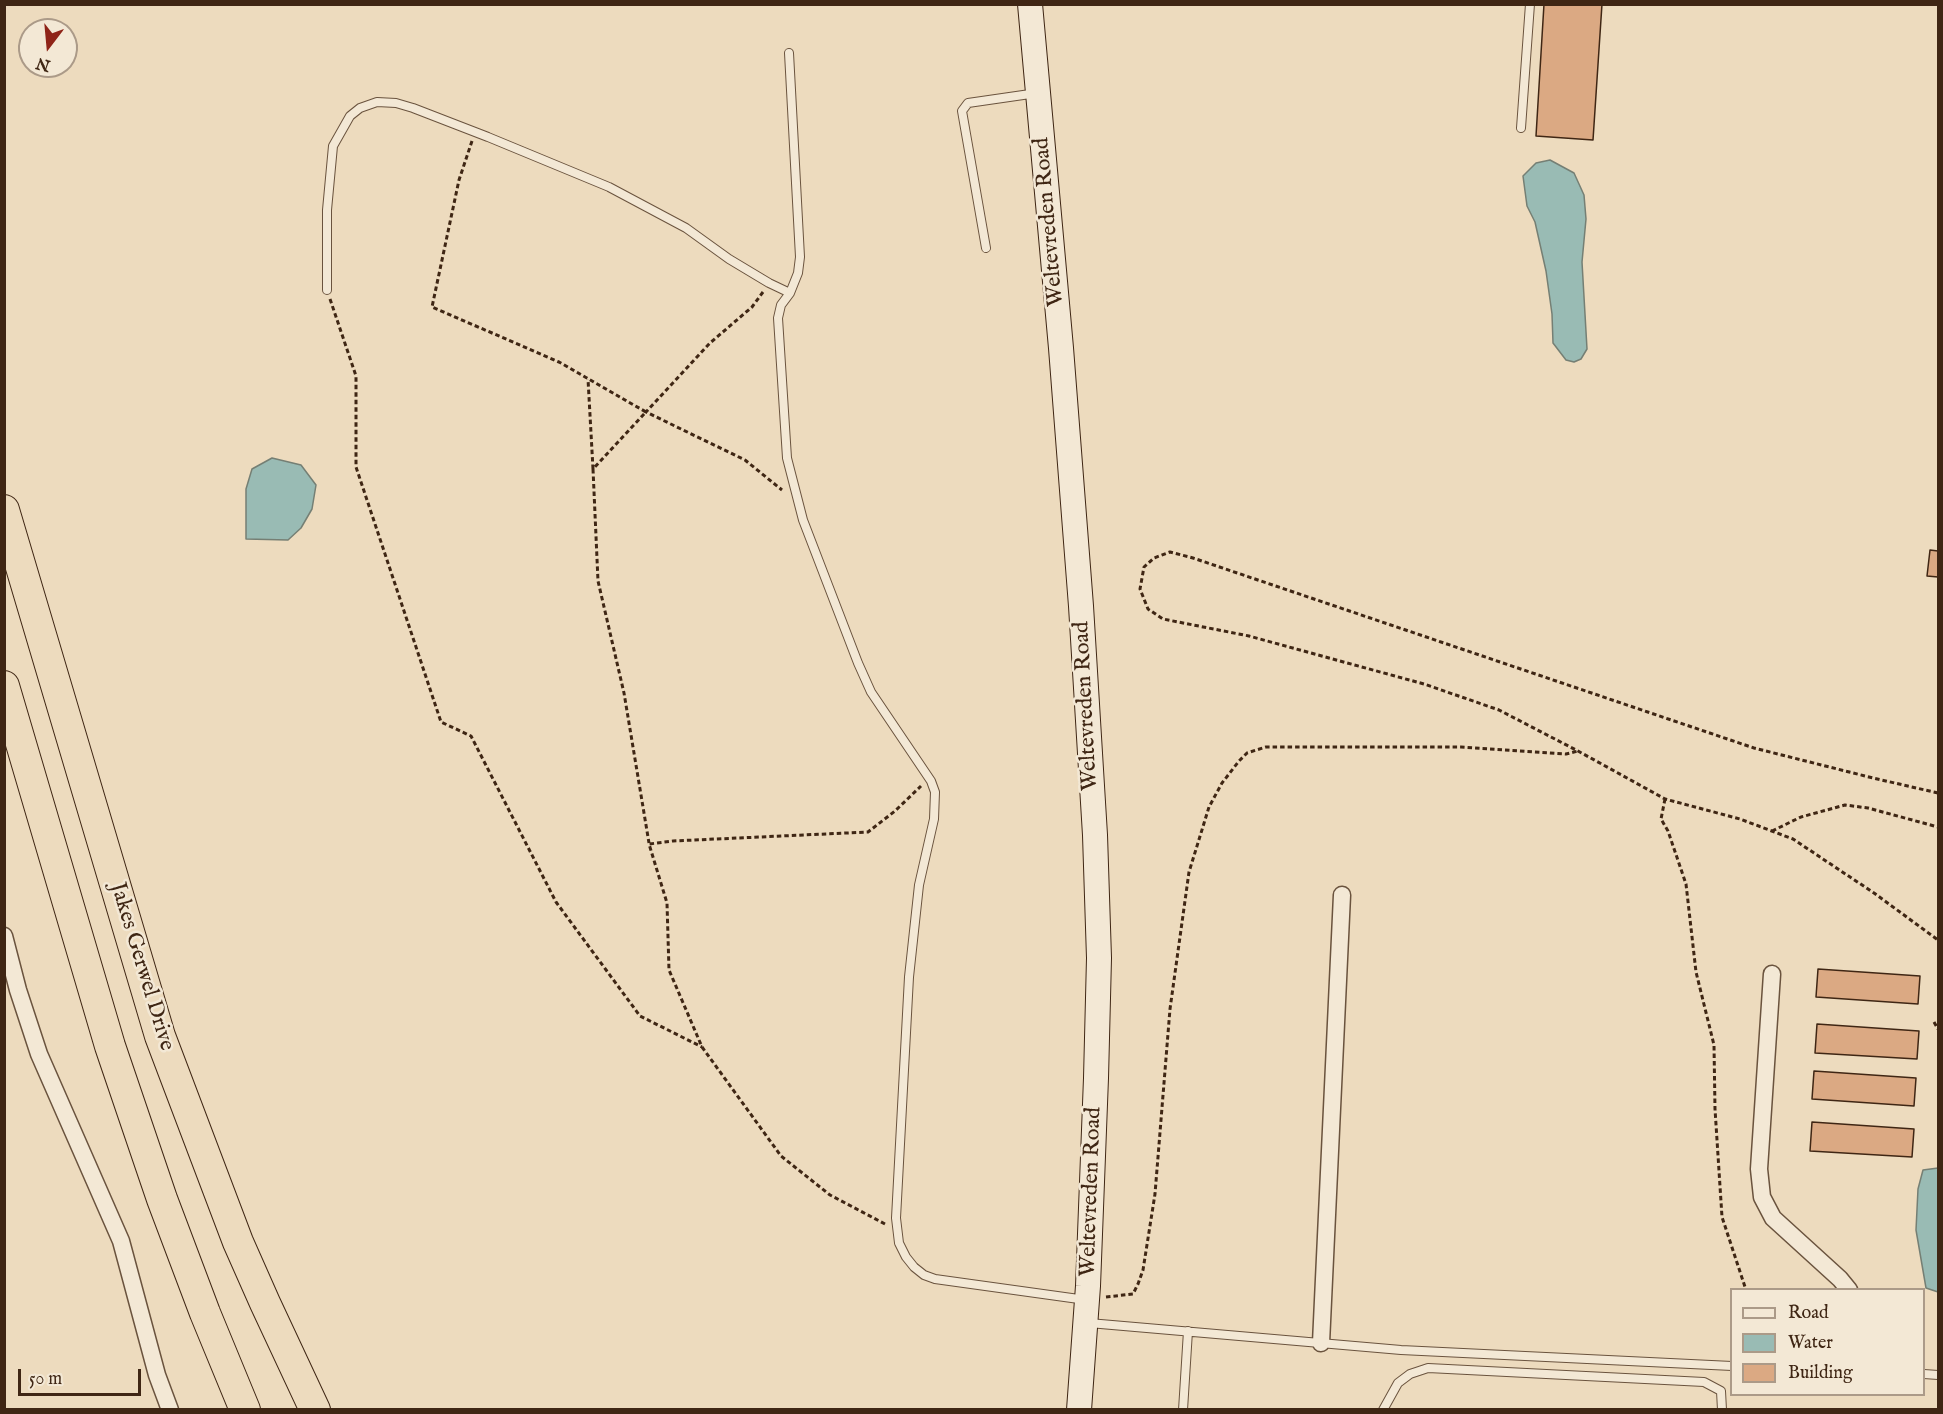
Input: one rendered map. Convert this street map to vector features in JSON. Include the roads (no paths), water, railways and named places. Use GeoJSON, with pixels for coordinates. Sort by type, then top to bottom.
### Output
{"type":"FeatureCollection","features":[{"type":"Feature","properties":{"kind":"highway","name":"Jakes Gerwel Drive"},"geometry":{"type":"LineString","coordinates":[[4,510],[160,1036],[238,1242],[315,1410]]}},
{"type":"Feature","properties":{"kind":"highway"},"geometry":{"type":"LineString","coordinates":[[4,686],[110,1046],[170,1220],[245,1410]]}},
{"type":"Feature","properties":{"kind":"street","name":"Weltevreden Road"},"geometry":{"type":"LineString","coordinates":[[1030,4],[1082,606],[1095,835],[1099,969],[1096,1078],[1086,1311],[1079,1410]]}},
{"type":"Feature","properties":{"kind":"street"},"geometry":{"type":"LineString","coordinates":[[1322,1343],[1342,895]]}},
{"type":"Feature","properties":{"kind":"street"},"geometry":{"type":"LineString","coordinates":[[4,936],[18,990],[39,1054],[121,1241],[156,1375],[170,1410]]}},
{"type":"Feature","properties":{"kind":"street"},"geometry":{"type":"LineString","coordinates":[[1772,974],[1760,1169],[1762,1197],[1773,1218],[1847,1288]]}},
{"type":"Feature","properties":{"kind":"lane"},"geometry":{"type":"LineString","coordinates":[[1521,128],[1530,4]]}},
{"type":"Feature","properties":{"kind":"lane"},"geometry":{"type":"LineString","coordinates":[[789,53],[800,257],[798,273],[790,293],[781,305],[778,318],[787,458],[798,503],[858,663],[872,692],[931,781],[935,792],[935,812],[919,885],[908,987],[897,1231],[899,1243],[914,1267],[924,1275],[935,1279],[1188,1331],[1401,1350],[1730,1366]]}},
{"type":"Feature","properties":{"kind":"lane"},"geometry":{"type":"LineString","coordinates":[[987,248],[962,111],[968,103],[1038,93]]}},
{"type":"Feature","properties":{"kind":"lane"},"geometry":{"type":"LineString","coordinates":[[327,290],[327,210],[333,146],[350,116],[360,108],[377,102],[396,103],[475,132],[609,187],[686,228],[729,259],[790,293]]}},
{"type":"Feature","properties":{"kind":"lane"},"geometry":{"type":"LineString","coordinates":[[1183,1410],[1188,1331]]}},
{"type":"Feature","properties":{"kind":"lane"},"geometry":{"type":"LineString","coordinates":[[1383,1410],[1398,1383],[1410,1374],[1428,1368],[1704,1382],[1721,1391],[1722,1410]]}},
{"type":"Feature","properties":{"kind":"water"},"geometry":{"type":"Polygon","coordinates":[[[1550,160],[1574,173],[1584,195],[1586,219],[1582,262],[1587,349],[1581,359],[1574,362],[1566,360],[1553,343],[1552,314],[1546,271],[1535,222],[1527,206],[1523,176],[1536,163],[1550,160]]]}},
{"type":"Feature","properties":{"kind":"water"},"geometry":{"type":"Polygon","coordinates":[[[272,458],[301,465],[316,485],[312,509],[301,528],[288,540],[246,539],[246,489],[252,469],[272,458]]]}},
{"type":"Feature","properties":{"kind":"water"},"geometry":{"type":"Polygon","coordinates":[[[1938,1168],[1938,1292],[1926,1288],[1916,1230],[1918,1189],[1923,1170],[1938,1168]]]}}]}
